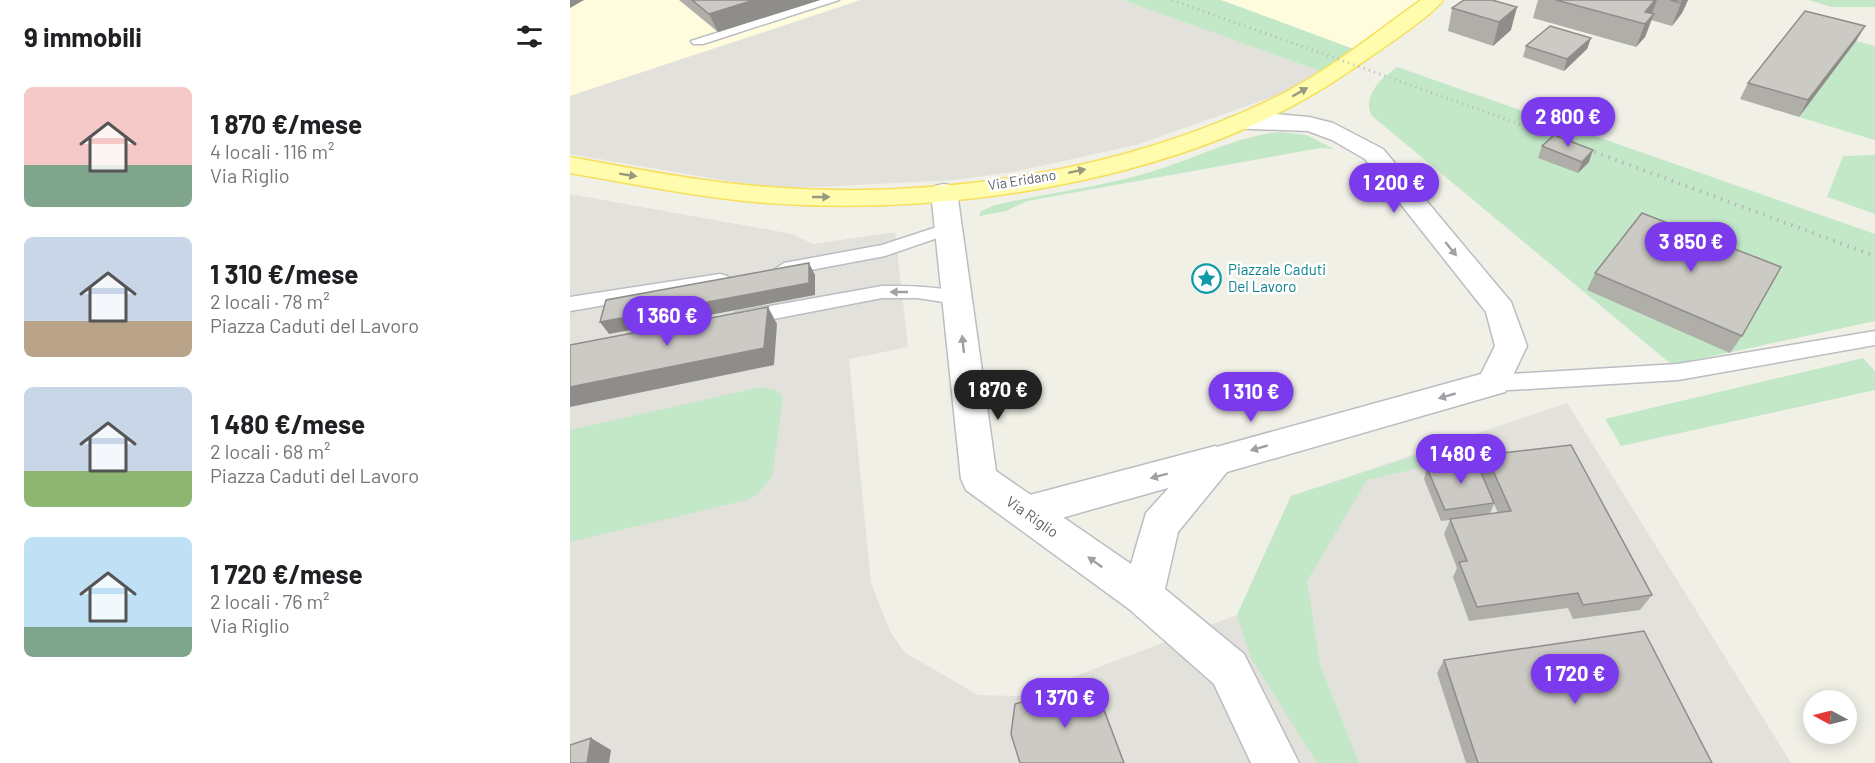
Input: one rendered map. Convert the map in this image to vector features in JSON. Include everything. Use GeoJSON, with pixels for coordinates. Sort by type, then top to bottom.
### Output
{"type":"FeatureCollection","features":[{"type":"Feature","properties":{"kind":"main road","name":"Via Eridano"},"geometry":{"type":"LineString","coordinates":[[570,165],[767,195],[894,196],[944,192],[1082,170],[1178,144],[1280,104],[1341,68],[1433,0]]}},
{"type":"Feature","properties":{"kind":"street"},"geometry":{"type":"LineString","coordinates":[[1026,512],[1493,383],[1511,346],[1500,309],[1374,154],[1350,138],[1305,122],[1276,120],[1236,123]]}},
{"type":"Feature","properties":{"kind":"street","name":"Via Riglio"},"geometry":{"type":"LineString","coordinates":[[944,192],[979,479],[1143,596],[1229,669],[1276,763]]}},
{"type":"Feature","properties":{"kind":"street"},"geometry":{"type":"LineString","coordinates":[[1143,596],[1160,525],[1215,460]]}},
{"type":"Feature","properties":{"kind":"lane"},"geometry":{"type":"LineString","coordinates":[[698,42],[833,0]]}},
{"type":"Feature","properties":{"kind":"lane"},"geometry":{"type":"LineString","coordinates":[[771,272],[885,250],[949,228]]}},
{"type":"Feature","properties":{"kind":"lane"},"geometry":{"type":"LineString","coordinates":[[570,304],[735,277]]}},
{"type":"Feature","properties":{"kind":"lane"},"geometry":{"type":"LineString","coordinates":[[723,321],[882,292],[917,292],[957,298]]}},
{"type":"Feature","properties":{"kind":"lane"},"geometry":{"type":"LineString","coordinates":[[1493,383],[1678,372],[1875,338]]}},
{"type":"Feature","properties":{"kind":"shaded area"},"geometry":{"type":"Polygon","coordinates":[[[570,0],[861,0],[570,96],[570,0]]]}},
{"type":"Feature","properties":{"kind":"shaded area"},"geometry":{"type":"Polygon","coordinates":[[[861,0],[1123,0],[1320,71],[1286,92],[1136,145],[1013,172],[954,180],[776,189],[570,154],[570,96],[861,0]]]}},
{"type":"Feature","properties":{"kind":"shaded area"},"geometry":{"type":"Polygon","coordinates":[[[1221,0],[1428,0],[1367,54],[1221,0]]]}},
{"type":"Feature","properties":{"kind":"shaded area"},"geometry":{"type":"Polygon","coordinates":[[[570,194],[792,234],[813,244],[895,232],[908,347],[849,359],[871,583],[890,631],[904,652],[978,695],[1022,696],[1237,615],[1291,496],[1567,403],[1791,763],[570,763],[570,194]]]}},
{"type":"Feature","properties":{"kind":"green space"},"geometry":{"type":"Polygon","coordinates":[[[1123,0],[1221,0],[1367,54],[1320,71],[1123,0]]]}},
{"type":"Feature","properties":{"kind":"green space"},"geometry":{"type":"Polygon","coordinates":[[[1809,0],[1875,0],[1875,7],[1831,7],[1809,0]]]}},
{"type":"Feature","properties":{"kind":"green space"},"geometry":{"type":"Polygon","coordinates":[[[1856,41],[1875,46],[1875,140],[1799,117],[1856,41]]]}},
{"type":"Feature","properties":{"kind":"green space"},"geometry":{"type":"Polygon","coordinates":[[[1397,67],[1875,234],[1875,321],[1672,365],[1372,116],[1369,109],[1371,95],[1385,76],[1397,67]]]}},
{"type":"Feature","properties":{"kind":"green space"},"geometry":{"type":"Polygon","coordinates":[[[1280,132],[1307,135],[1334,149],[1320,148],[1027,201],[1006,211],[979,216],[981,211],[995,205],[1140,175],[1228,144],[1280,132]]]}},
{"type":"Feature","properties":{"kind":"green space"},"geometry":{"type":"Polygon","coordinates":[[[1875,155],[1875,214],[1827,197],[1843,156],[1875,155]]]}},
{"type":"Feature","properties":{"kind":"green space"},"geometry":{"type":"Polygon","coordinates":[[[1863,358],[1875,371],[1875,390],[1621,446],[1605,419],[1863,358]]]}},
{"type":"Feature","properties":{"kind":"green space"},"geometry":{"type":"Polygon","coordinates":[[[761,387],[776,390],[783,396],[772,477],[758,493],[747,500],[570,542],[570,430],[761,387]]]}},
{"type":"Feature","properties":{"kind":"green space"},"geometry":{"type":"Polygon","coordinates":[[[1478,435],[1487,452],[1367,480],[1307,581],[1320,665],[1359,763],[1317,763],[1251,658],[1237,615],[1291,496],[1478,435]]]}},
{"type":"Feature","properties":{"kind":"building"},"geometry":{"type":"Polygon","coordinates":[[[692,0],[754,0],[709,14],[692,0]]]}},
{"type":"Feature","properties":{"kind":"building"},"geometry":{"type":"Polygon","coordinates":[[[1464,0],[1492,0],[1517,7],[1499,22],[1452,8],[1464,0]]]}},
{"type":"Feature","properties":{"kind":"building"},"geometry":{"type":"Polygon","coordinates":[[[1556,0],[1655,0],[1645,12],[1654,14],[1645,24],[1556,0]]]}},
{"type":"Feature","properties":{"kind":"building"},"geometry":{"type":"Polygon","coordinates":[[[1805,11],[1865,26],[1808,100],[1748,83],[1805,11]]]}},
{"type":"Feature","properties":{"kind":"building"},"geometry":{"type":"Polygon","coordinates":[[[1550,26],[1591,38],[1567,59],[1526,46],[1550,26]]]}},
{"type":"Feature","properties":{"kind":"building"},"geometry":{"type":"Polygon","coordinates":[[[1554,135],[1593,150],[1582,162],[1542,146],[1554,135]]]}},
{"type":"Feature","properties":{"kind":"building"},"geometry":{"type":"Polygon","coordinates":[[[1642,213],[1781,267],[1742,336],[1595,273],[1642,213]]]}},
{"type":"Feature","properties":{"kind":"building"},"geometry":{"type":"Polygon","coordinates":[[[809,263],[809,283],[600,322],[606,300],[809,263]]]}},
{"type":"Feature","properties":{"kind":"building"},"geometry":{"type":"Polygon","coordinates":[[[768,307],[764,348],[570,387],[570,345],[768,307]]]}},
{"type":"Feature","properties":{"kind":"building"},"geometry":{"type":"Polygon","coordinates":[[[1571,445],[1652,595],[1583,605],[1578,593],[1477,607],[1459,562],[1467,561],[1450,519],[1511,511],[1486,455],[1571,445]]]}},
{"type":"Feature","properties":{"kind":"building"},"geometry":{"type":"Polygon","coordinates":[[[1476,461],[1494,503],[1445,510],[1427,468],[1476,461]]]}},
{"type":"Feature","properties":{"kind":"building"},"geometry":{"type":"Polygon","coordinates":[[[1644,631],[1712,763],[1478,763],[1444,660],[1644,631]]]}},
{"type":"Feature","properties":{"kind":"building"},"geometry":{"type":"Polygon","coordinates":[[[1093,681],[1124,763],[1020,763],[1011,734],[1015,704],[1093,681]]]}},
{"type":"Feature","properties":{"kind":"building"},"geometry":{"type":"Polygon","coordinates":[[[591,738],[587,763],[570,763],[570,745],[591,738]]]}},
{"type":"Feature","properties":{"kind":"railway"},"geometry":{"type":"LineString","coordinates":[[1172,0],[1542,132]]}},
{"type":"Feature","properties":{"kind":"railway"},"geometry":{"type":"LineString","coordinates":[[1538,131],[1875,256]]}},
{"type":"Feature","properties":{"kind":"place","name":"Piazzale Caduti Del Lavoro"},"geometry":{"type":"Point","coordinates":[1207,279]}}]}
